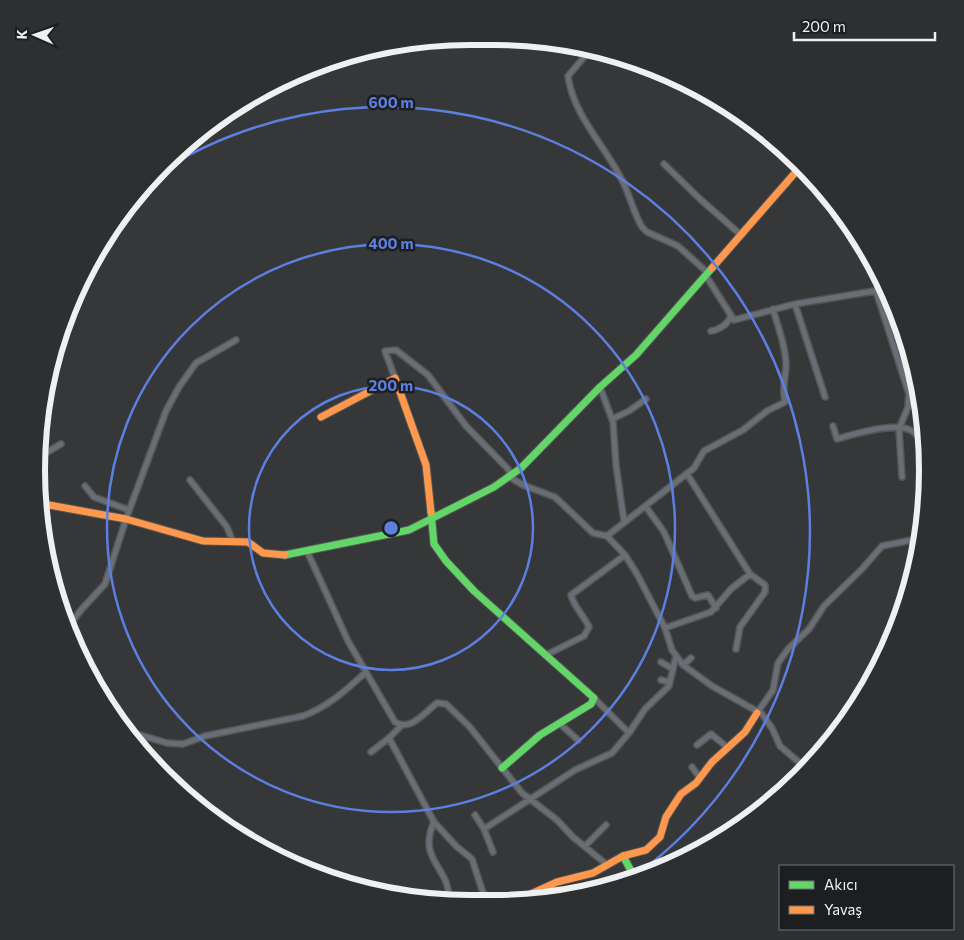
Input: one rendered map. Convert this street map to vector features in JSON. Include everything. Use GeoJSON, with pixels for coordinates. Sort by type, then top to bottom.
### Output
{"type":"FeatureCollection","features":[{"type":"Feature","properties":{"kind":"street"},"geometry":{"type":"LineString","coordinates":[[586,55],[568,76],[570,86],[592,134],[622,180],[642,226],[648,232],[678,246],[707,274],[734,320],[795,304],[879,290]]}},
{"type":"Feature","properties":{"kind":"street"},"geometry":{"type":"LineString","coordinates":[[664,164],[741,235]]}},
{"type":"Feature","properties":{"kind":"street"},"geometry":{"type":"LineString","coordinates":[[47,505],[126,519],[204,540],[248,542],[270,556],[281,556],[409,530],[431,520],[521,468],[600,387],[636,355],[796,170]]}},
{"type":"Feature","properties":{"kind":"street"},"geometry":{"type":"LineString","coordinates":[[876,291],[909,394],[908,406],[899,429],[902,477]]}},
{"type":"Feature","properties":{"kind":"street"},"geometry":{"type":"LineString","coordinates":[[795,304],[825,398]]}},
{"type":"Feature","properties":{"kind":"street"},"geometry":{"type":"LineString","coordinates":[[607,536],[694,468],[708,448],[743,430],[767,411],[785,402],[782,390],[786,367],[784,350],[773,309]]}},
{"type":"Feature","properties":{"kind":"street"},"geometry":{"type":"LineString","coordinates":[[711,331],[718,330],[727,323],[731,316]]}},
{"type":"Feature","properties":{"kind":"street"},"geometry":{"type":"LineString","coordinates":[[73,620],[105,584],[129,510],[166,411],[186,376],[196,364],[236,340]]}},
{"type":"Feature","properties":{"kind":"street"},"geometry":{"type":"LineString","coordinates":[[629,733],[594,698],[474,591],[446,561],[434,544],[426,465],[385,351],[396,350],[428,375],[466,426],[508,469],[510,475],[523,485],[555,498],[593,533],[607,536],[625,555],[665,628],[676,656],[683,665],[712,686],[757,713],[762,714],[772,728],[780,746],[801,764]]}},
{"type":"Feature","properties":{"kind":"street"},"geometry":{"type":"LineString","coordinates":[[321,417],[394,378]]}},
{"type":"Feature","properties":{"kind":"street"},"geometry":{"type":"LineString","coordinates":[[600,387],[612,419],[624,521]]}},
{"type":"Feature","properties":{"kind":"street"},"geometry":{"type":"LineString","coordinates":[[612,419],[629,411],[646,399]]}},
{"type":"Feature","properties":{"kind":"street"},"geometry":{"type":"LineString","coordinates":[[833,426],[836,439],[872,429],[910,430],[917,437]]}},
{"type":"Feature","properties":{"kind":"street"},"geometry":{"type":"LineString","coordinates":[[46,453],[61,444]]}},
{"type":"Feature","properties":{"kind":"street"},"geometry":{"type":"LineString","coordinates":[[686,474],[750,574],[765,585],[765,592],[740,627],[736,649]]}},
{"type":"Feature","properties":{"kind":"street"},"geometry":{"type":"LineString","coordinates":[[190,480],[227,527],[232,542]]}},
{"type":"Feature","properties":{"kind":"street"},"geometry":{"type":"LineString","coordinates":[[85,486],[94,497],[129,510]]}},
{"type":"Feature","properties":{"kind":"street"},"geometry":{"type":"LineString","coordinates":[[646,507],[664,532],[692,596],[695,598],[708,595],[716,608]]}},
{"type":"Feature","properties":{"kind":"street"},"geometry":{"type":"LineString","coordinates":[[528,893],[557,879],[593,873],[623,856],[646,850],[660,837],[666,817],[675,802],[700,778],[727,747],[745,732],[773,690],[778,664],[788,649],[809,629],[824,606],[862,569],[882,546],[913,540]]}},
{"type":"Feature","properties":{"kind":"street"},"geometry":{"type":"LineString","coordinates":[[307,551],[348,641],[395,722],[401,726],[408,726],[437,703],[446,704],[469,726],[522,792],[557,820],[606,864]]}},
{"type":"Feature","properties":{"kind":"street"},"geometry":{"type":"LineString","coordinates":[[546,655],[584,636],[589,627],[583,615],[573,604],[571,595],[625,555]]}},
{"type":"Feature","properties":{"kind":"street"},"geometry":{"type":"LineString","coordinates":[[665,628],[711,612],[732,589],[750,574]]}},
{"type":"Feature","properties":{"kind":"street"},"geometry":{"type":"LineString","coordinates":[[484,829],[532,800],[576,770],[612,753],[629,733],[645,708],[669,686],[676,656]]}},
{"type":"Feature","properties":{"kind":"street"},"geometry":{"type":"LineString","coordinates":[[683,665],[691,658]]}},
{"type":"Feature","properties":{"kind":"street"},"geometry":{"type":"LineString","coordinates":[[661,662],[673,669]]}},
{"type":"Feature","properties":{"kind":"street"},"geometry":{"type":"LineString","coordinates":[[137,734],[167,742],[183,744],[205,736],[303,716],[317,711],[333,700],[366,672]]}},
{"type":"Feature","properties":{"kind":"street"},"geometry":{"type":"LineString","coordinates":[[661,680],[670,682]]}},
{"type":"Feature","properties":{"kind":"street"},"geometry":{"type":"LineString","coordinates":[[502,768],[540,735],[591,704],[594,698]]}},
{"type":"Feature","properties":{"kind":"street"},"geometry":{"type":"LineString","coordinates":[[559,723],[578,740]]}},
{"type":"Feature","properties":{"kind":"street"},"geometry":{"type":"LineString","coordinates":[[371,752],[401,726]]}},
{"type":"Feature","properties":{"kind":"street"},"geometry":{"type":"LineString","coordinates":[[697,745],[711,734],[727,747]]}},
{"type":"Feature","properties":{"kind":"street"},"geometry":{"type":"LineString","coordinates":[[389,738],[434,822],[456,846],[472,858],[484,895]]}},
{"type":"Feature","properties":{"kind":"street"},"geometry":{"type":"LineString","coordinates":[[692,767],[700,778]]}},
{"type":"Feature","properties":{"kind":"street"},"geometry":{"type":"LineString","coordinates":[[475,815],[484,829],[493,852]]}},
{"type":"Feature","properties":{"kind":"street"},"geometry":{"type":"LineString","coordinates":[[434,822],[428,836],[429,850],[446,884],[447,894]]}},
{"type":"Feature","properties":{"kind":"street"},"geometry":{"type":"LineString","coordinates":[[584,846],[606,825]]}},
{"type":"Feature","properties":{"kind":"street"},"geometry":{"type":"LineString","coordinates":[[623,856],[631,872]]}},
{"type":"Feature","properties":{"kind":"traffic: fast"},"geometry":{"type":"LineString","coordinates":[[285,555],[409,530],[494,487],[521,468],[600,387],[636,355],[712,268]]}},
{"type":"Feature","properties":{"kind":"traffic: fast"},"geometry":{"type":"LineString","coordinates":[[431,512],[434,544],[446,561],[474,591],[594,698],[591,704],[540,735],[502,768]]}},
{"type":"Feature","properties":{"kind":"traffic: fast"},"geometry":{"type":"LineString","coordinates":[[623,856],[632,872]]}},
{"type":"Feature","properties":{"kind":"traffic: slow"},"geometry":{"type":"LineString","coordinates":[[712,268],[797,171]]}},
{"type":"Feature","properties":{"kind":"traffic: slow"},"geometry":{"type":"LineString","coordinates":[[321,417],[395,378],[426,465],[431,512]]}},
{"type":"Feature","properties":{"kind":"traffic: slow"},"geometry":{"type":"LineString","coordinates":[[47,505],[126,519],[203,541],[248,542],[263,553],[285,555]]}},
{"type":"Feature","properties":{"kind":"traffic: slow"},"geometry":{"type":"LineString","coordinates":[[534,893],[557,882],[593,873],[623,856],[646,850],[660,837],[666,817],[681,794],[696,783],[712,762],[745,732],[757,713]]}}]}
